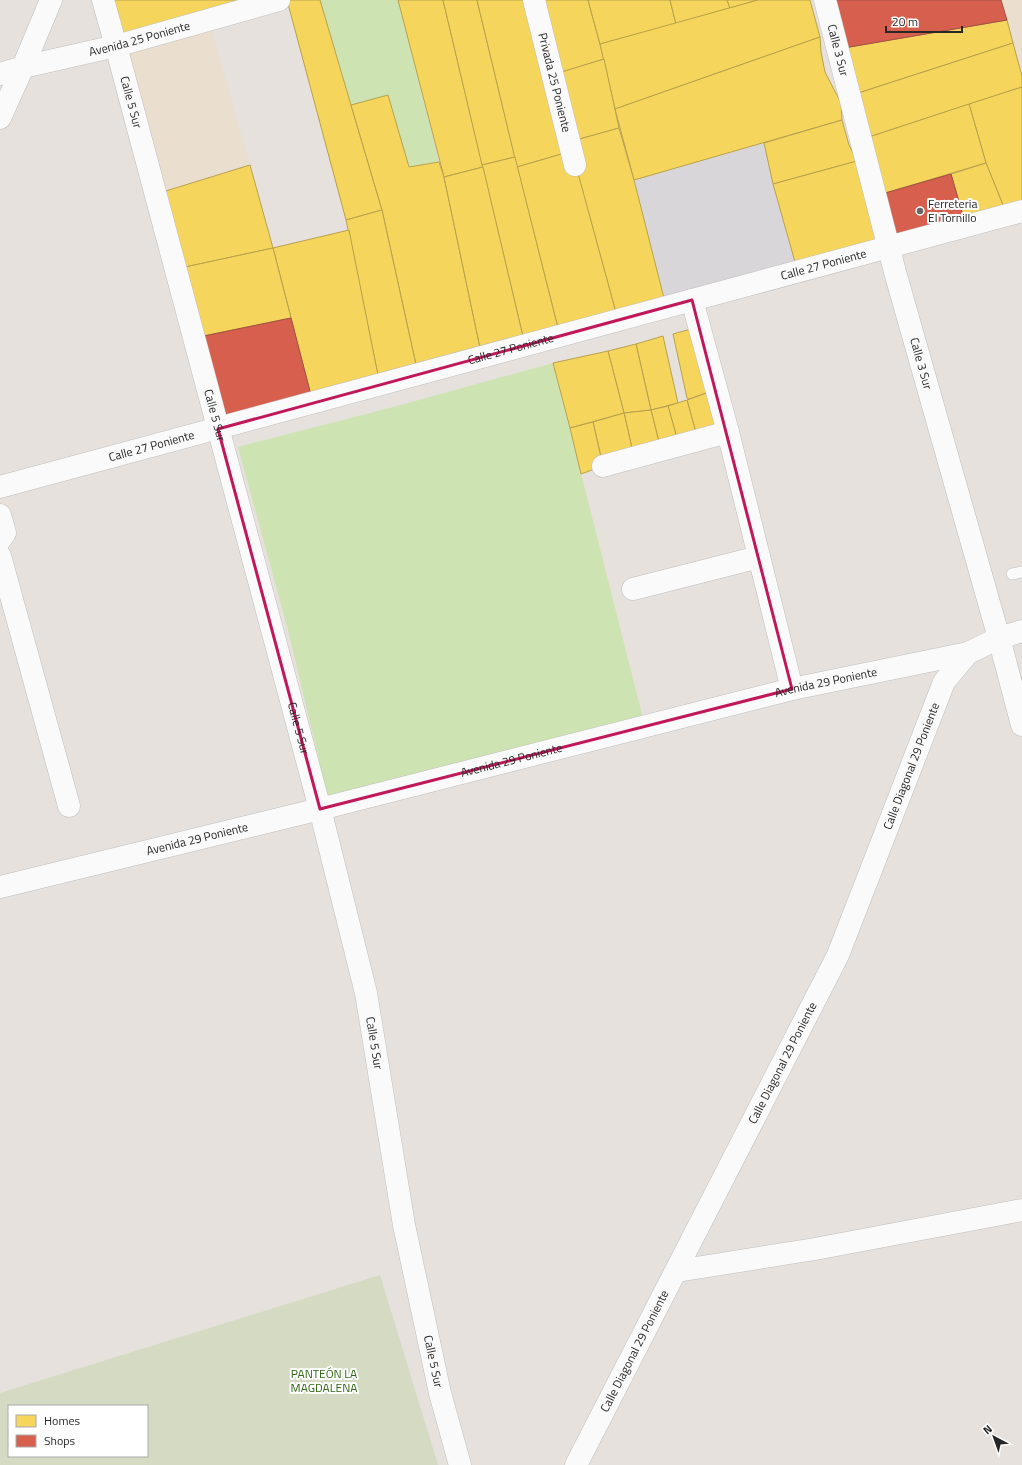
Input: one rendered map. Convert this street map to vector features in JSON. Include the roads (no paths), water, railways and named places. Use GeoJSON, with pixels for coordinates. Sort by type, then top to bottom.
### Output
{"type":"FeatureCollection","features":[{"type":"Feature","properties":{"kind":"street"},"geometry":{"type":"LineString","coordinates":[[0,118],[51,0]]}},
{"type":"Feature","properties":{"kind":"street","name":"Calle 5 Sur"},"geometry":{"type":"LineString","coordinates":[[103,0],[320,809],[366,993],[404,1226],[440,1393],[460,1465]]}},
{"type":"Feature","properties":{"kind":"street","name":"Avenida 25 Poniente"},"geometry":{"type":"LineString","coordinates":[[0,74],[23,67],[116,46],[279,0]]}},
{"type":"Feature","properties":{"kind":"street","name":"Privada 25 Poniente"},"geometry":{"type":"LineString","coordinates":[[534,0],[575,166]]}},
{"type":"Feature","properties":{"kind":"street","name":"Calle 3 Sur"},"geometry":{"type":"LineString","coordinates":[[825,0],[888,248],[999,638],[1022,725]]}},
{"type":"Feature","properties":{"kind":"street","name":"Calle 27 Poniente"},"geometry":{"type":"LineString","coordinates":[[0,487],[1022,211]]}},
{"type":"Feature","properties":{"kind":"street"},"geometry":{"type":"LineString","coordinates":[[692,300],[728,432],[792,689]]}},
{"type":"Feature","properties":{"kind":"street"},"geometry":{"type":"LineString","coordinates":[[603,466],[728,432]]}},
{"type":"Feature","properties":{"kind":"street"},"geometry":{"type":"LineString","coordinates":[[0,515],[5,532],[0,540]]}},
{"type":"Feature","properties":{"kind":"street"},"geometry":{"type":"LineString","coordinates":[[0,556],[69,806]]}},
{"type":"Feature","properties":{"kind":"street"},"geometry":{"type":"LineString","coordinates":[[633,589],[759,557]]}},
{"type":"Feature","properties":{"kind":"street","name":"Avenida 29 Poniente"},"geometry":{"type":"LineString","coordinates":[[0,887],[320,809],[792,689],[968,653],[999,638],[1022,631]]}},
{"type":"Feature","properties":{"kind":"street","name":"Calle Diagonal 29 Poniente"},"geometry":{"type":"LineString","coordinates":[[576,1465],[838,955],[944,682],[968,653]]}},
{"type":"Feature","properties":{"kind":"street"},"geometry":{"type":"LineString","coordinates":[[677,1271],[815,1249],[1022,1210]]}},
{"type":"Feature","properties":{"kind":"place","name":"Ferreteria El Tornillo"},"geometry":{"type":"Point","coordinates":[920,211]}},
{"type":"Feature","properties":{"kind":"park label","name":"PANTEÓN LA MAGDALENA"},"geometry":{"type":"Point","coordinates":[324,1381]}}]}
